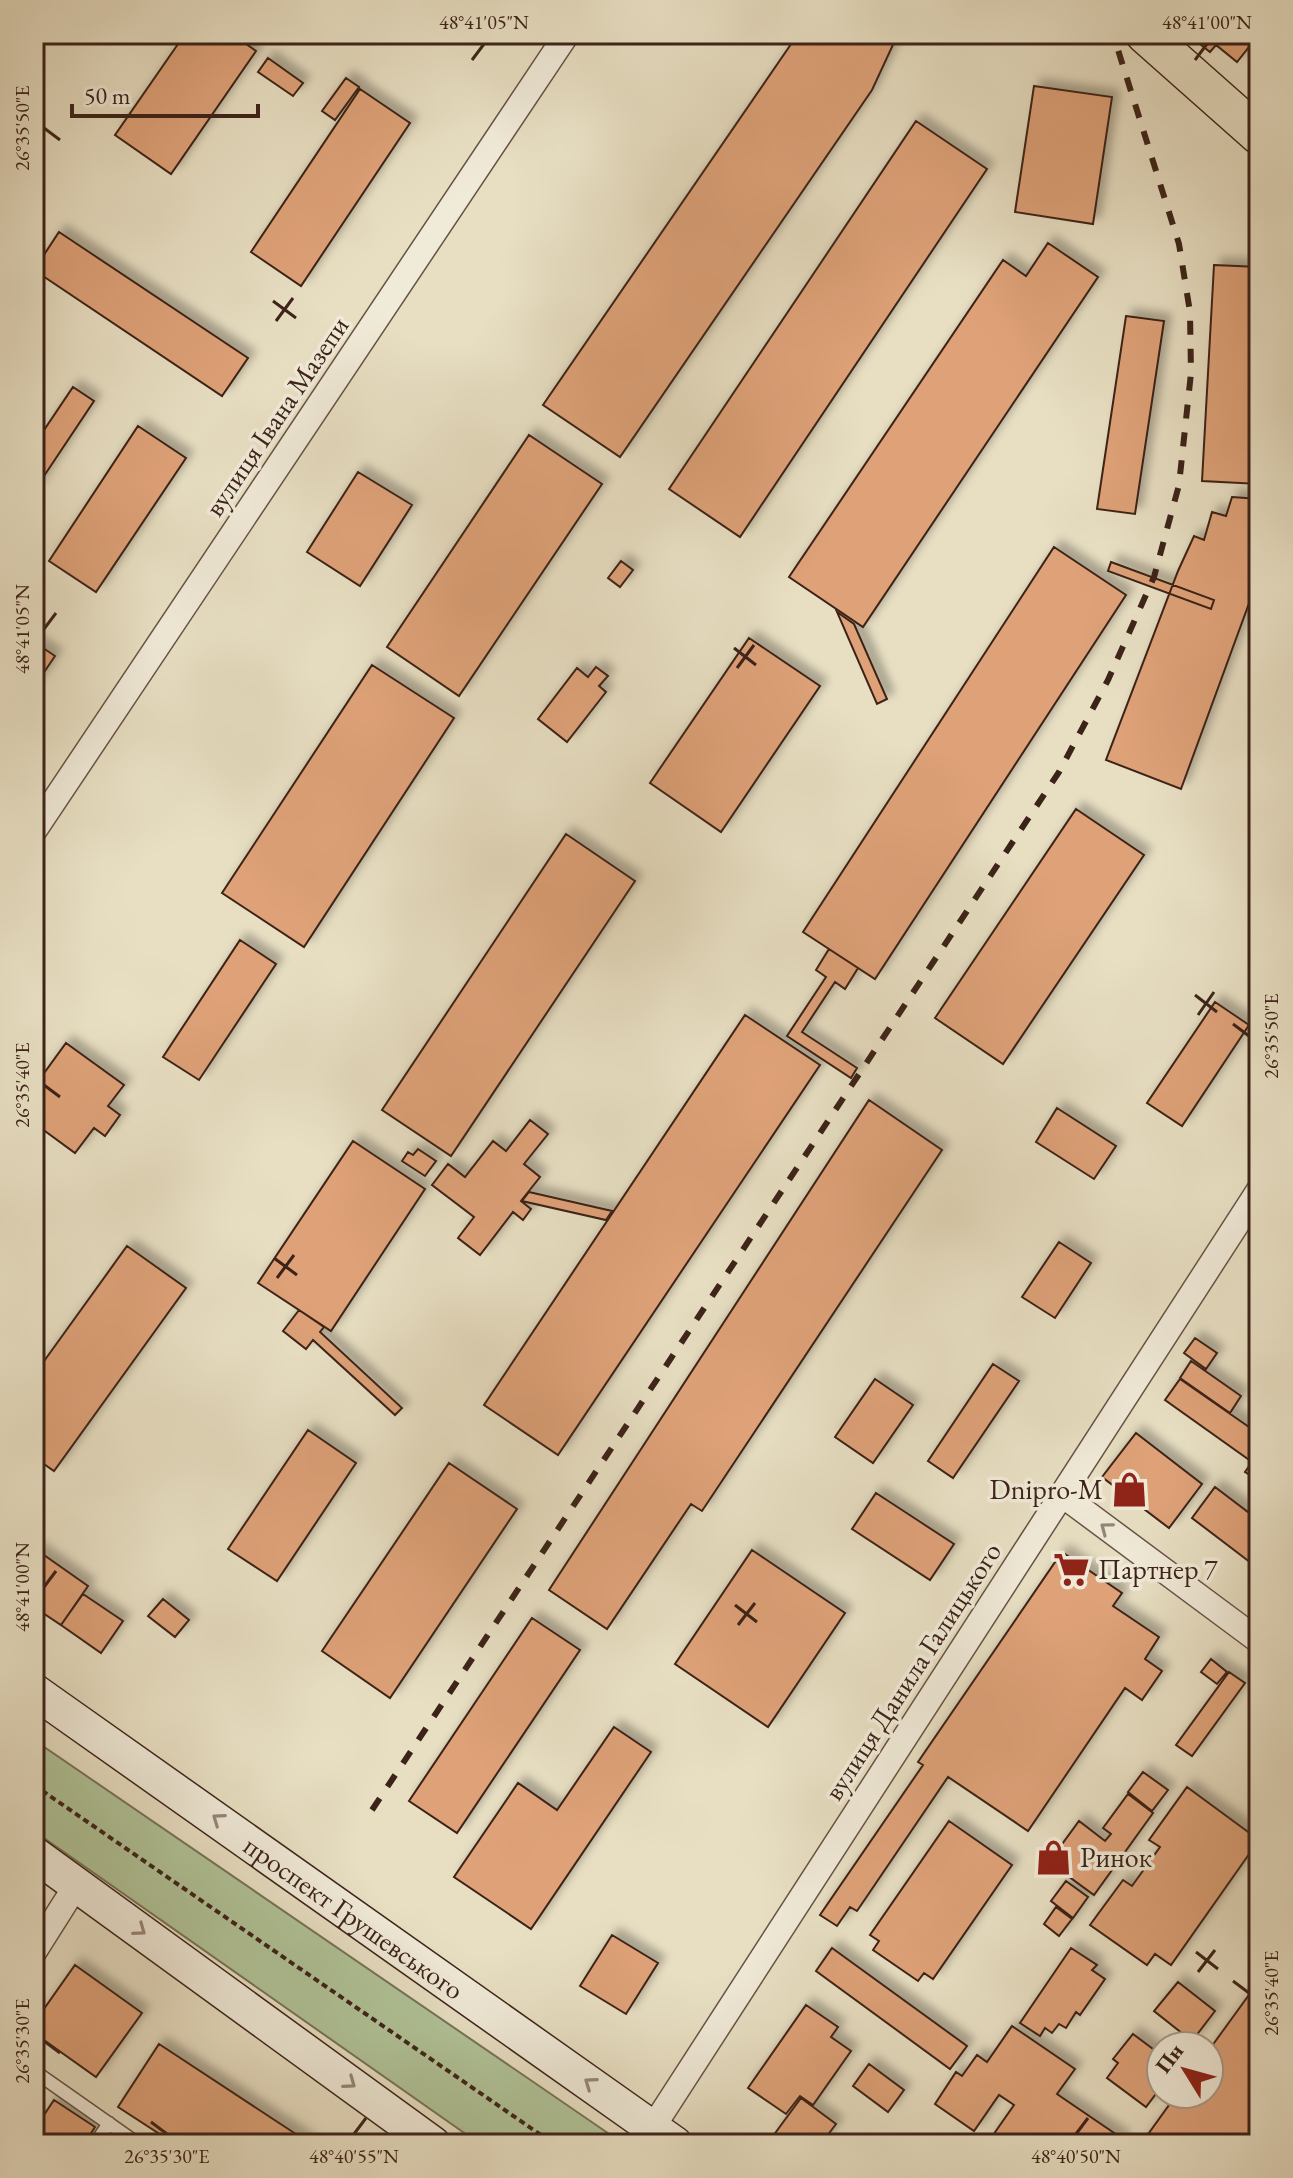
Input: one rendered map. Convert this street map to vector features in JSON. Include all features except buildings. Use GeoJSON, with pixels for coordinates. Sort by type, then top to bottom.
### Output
{"type":"FeatureCollection","features":[{"type":"Feature","properties":{"kind":"main road"},"geometry":{"type":"LineString","coordinates":[[1145,34],[1259,135]]}},
{"type":"Feature","properties":{"kind":"main road","name":"проспект Грушевського"},"geometry":{"type":"LineString","coordinates":[[34,1691],[657,2139]]}},
{"type":"Feature","properties":{"kind":"main road"},"geometry":{"type":"LineString","coordinates":[[34,1854],[433,2144]]}},
{"type":"Feature","properties":{"kind":"street","name":"вулиця Івана Мазепи"},"geometry":{"type":"LineString","coordinates":[[34,831],[567,34]]}},
{"type":"Feature","properties":{"kind":"street","name":"вулиця Данила Галицького"},"geometry":{"type":"LineString","coordinates":[[657,2139],[1061,1494],[1259,1190]]}},
{"type":"Feature","properties":{"kind":"street"},"geometry":{"type":"LineString","coordinates":[[1061,1494],[1259,1641]]}},
{"type":"Feature","properties":{"kind":"street"},"geometry":{"type":"LineString","coordinates":[[34,1952],[77,1884]]}},
{"type":"Feature","properties":{"kind":"lane"},"geometry":{"type":"LineString","coordinates":[[34,2071],[138,2144]]}},
{"type":"Feature","properties":{"kind":"lane"},"geometry":{"type":"LineString","coordinates":[[95,2144],[109,2123]]}},
{"type":"Feature","properties":{"kind":"path"},"geometry":{"type":"LineString","coordinates":[[34,1785],[554,2144]]}},
{"type":"Feature","properties":{"kind":"green space"},"geometry":{"type":"Polygon","coordinates":[[[34,1740],[618,2140],[616,2144],[480,2144],[34,1831],[34,1740]]]}},
{"type":"Feature","properties":{"kind":"railway"},"geometry":{"type":"LineString","coordinates":[[372,1810],[1059,772],[1108,680],[1154,577],[1179,485],[1191,373],[1190,312],[1179,244],[1113,34]]}},
{"type":"Feature","properties":{"kind":"place","name":"Dnipro-M"},"geometry":{"type":"Point","coordinates":[1129,1489]}},
{"type":"Feature","properties":{"kind":"place","name":"Партнер 7"},"geometry":{"type":"Point","coordinates":[1072,1569]}},
{"type":"Feature","properties":{"kind":"place","name":"Ринок"},"geometry":{"type":"Point","coordinates":[1054,1857]}}]}
